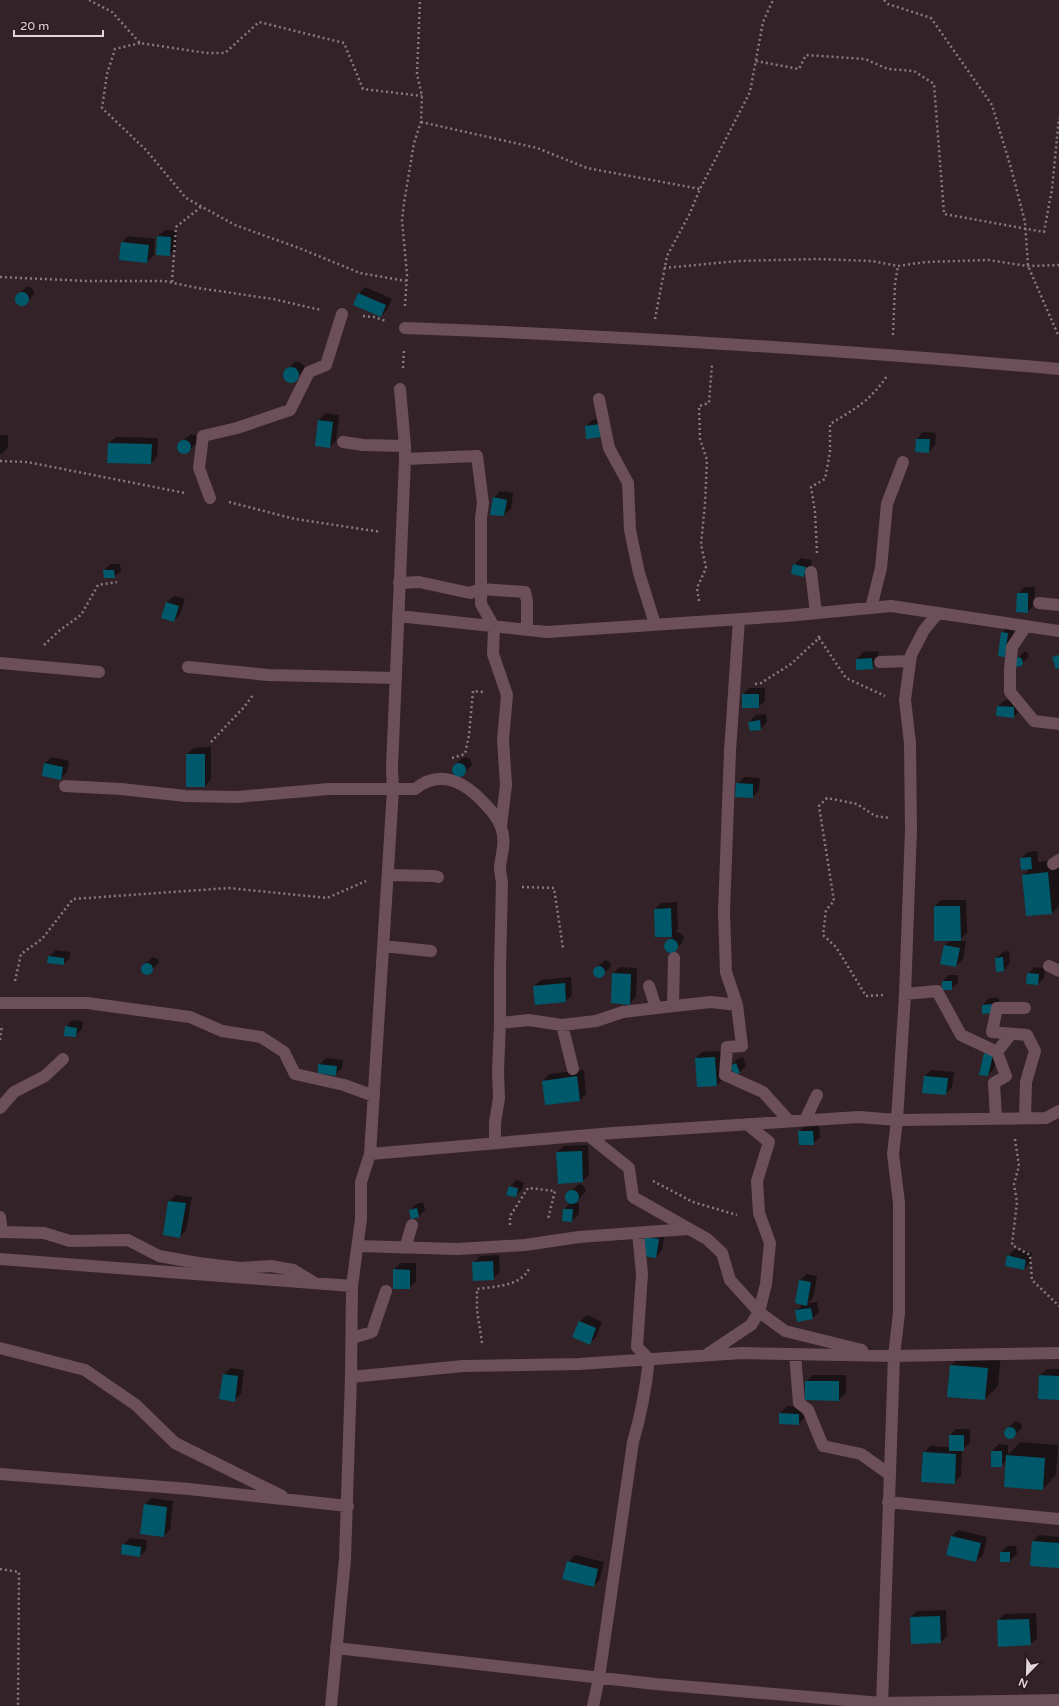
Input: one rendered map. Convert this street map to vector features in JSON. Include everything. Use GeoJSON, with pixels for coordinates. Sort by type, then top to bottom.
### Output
{"type":"FeatureCollection","features":[{"type":"Feature","properties":{"kind":"street"},"geometry":{"type":"LineString","coordinates":[[210,498],[199,468],[203,436],[237,428],[290,410],[309,372],[326,365],[342,314]]}},
{"type":"Feature","properties":{"kind":"street"},"geometry":{"type":"LineString","coordinates":[[405,328],[531,332],[893,356],[1059,369]]}},
{"type":"Feature","properties":{"kind":"street"},"geometry":{"type":"LineString","coordinates":[[331,1706],[345,1559],[348,1506],[352,1286],[362,1219],[361,1182],[370,1154],[393,790],[392,768],[405,459],[400,389]]}},
{"type":"Feature","properties":{"kind":"street"},"geometry":{"type":"LineString","coordinates":[[599,399],[609,448],[628,483],[630,530],[639,572],[655,624]]}},
{"type":"Feature","properties":{"kind":"street"},"geometry":{"type":"LineString","coordinates":[[343,442],[363,445],[405,446]]}},
{"type":"Feature","properties":{"kind":"street"},"geometry":{"type":"LineString","coordinates":[[405,459],[477,456],[483,503],[481,518],[481,604],[494,627],[493,654],[507,695],[503,740],[506,785],[501,826],[504,841],[500,868],[502,887],[498,1071],[499,1098],[495,1123],[495,1143]]}},
{"type":"Feature","properties":{"kind":"street"},"geometry":{"type":"LineString","coordinates":[[871,608],[881,568],[887,504],[903,462]]}},
{"type":"Feature","properties":{"kind":"street"},"geometry":{"type":"LineString","coordinates":[[811,572],[820,612]]}},
{"type":"Feature","properties":{"kind":"street"},"geometry":{"type":"LineString","coordinates":[[399,583],[419,582],[470,593],[481,589],[525,592],[527,601],[527,630]]}},
{"type":"Feature","properties":{"kind":"street"},"geometry":{"type":"LineString","coordinates":[[1039,603],[1059,605]]}},
{"type":"Feature","properties":{"kind":"street"},"geometry":{"type":"LineString","coordinates":[[398,616],[547,632],[700,622],[891,606],[1059,631]]}},
{"type":"Feature","properties":{"kind":"street"},"geometry":{"type":"LineString","coordinates":[[882,1704],[889,1474],[888,1356],[899,1314],[899,1204],[893,1154],[897,1120],[906,994],[911,830],[910,743],[905,700],[911,655],[924,630],[938,613]]}},
{"type":"Feature","properties":{"kind":"street"},"geometry":{"type":"LineString","coordinates":[[739,619],[727,806],[724,912],[726,972],[738,1005],[742,1046],[728,1046],[725,1075],[763,1092],[789,1121]]}},
{"type":"Feature","properties":{"kind":"street"},"geometry":{"type":"LineString","coordinates":[[1026,626],[1012,648],[1010,692],[1034,721],[1059,724]]}},
{"type":"Feature","properties":{"kind":"street"},"geometry":{"type":"LineString","coordinates":[[880,662],[910,661]]}},
{"type":"Feature","properties":{"kind":"street"},"geometry":{"type":"LineString","coordinates":[[0,663],[99,672]]}},
{"type":"Feature","properties":{"kind":"street"},"geometry":{"type":"LineString","coordinates":[[188,667],[268,675],[396,678]]}},
{"type":"Feature","properties":{"kind":"street"},"geometry":{"type":"LineString","coordinates":[[65,786],[121,789],[186,796],[237,797],[329,789],[416,789],[424,783],[438,779],[458,781],[476,794],[501,826]]}},
{"type":"Feature","properties":{"kind":"street"},"geometry":{"type":"LineString","coordinates":[[388,876],[438,877]]}},
{"type":"Feature","properties":{"kind":"street"},"geometry":{"type":"LineString","coordinates":[[383,946],[431,951]]}},
{"type":"Feature","properties":{"kind":"street"},"geometry":{"type":"LineString","coordinates":[[673,1006],[674,958]]}},
{"type":"Feature","properties":{"kind":"street"},"geometry":{"type":"LineString","coordinates":[[649,986],[656,1008]]}},
{"type":"Feature","properties":{"kind":"street"},"geometry":{"type":"LineString","coordinates":[[906,994],[937,991],[961,1036],[997,1052],[1006,1076],[994,1083],[996,1118]]}},
{"type":"Feature","properties":{"kind":"street"},"geometry":{"type":"LineString","coordinates":[[2,1004],[87,1002],[190,1018],[222,1031],[261,1038],[284,1052],[295,1074],[344,1084],[374,1096]]}},
{"type":"Feature","properties":{"kind":"street"},"geometry":{"type":"LineString","coordinates":[[500,1023],[528,1020],[562,1024],[596,1021],[623,1012],[673,1006],[711,1002],[738,1005]]}},
{"type":"Feature","properties":{"kind":"street"},"geometry":{"type":"LineString","coordinates":[[1025,1008],[997,1008],[992,1032],[1027,1035],[1035,1051],[1026,1082],[1025,1118]]}},
{"type":"Feature","properties":{"kind":"street"},"geometry":{"type":"LineString","coordinates":[[562,1024],[573,1069]]}},
{"type":"Feature","properties":{"kind":"street"},"geometry":{"type":"LineString","coordinates":[[997,1052],[1011,1034]]}},
{"type":"Feature","properties":{"kind":"street"},"geometry":{"type":"LineString","coordinates":[[0,1108],[14,1092],[46,1076],[63,1059]]}},
{"type":"Feature","properties":{"kind":"street"},"geometry":{"type":"LineString","coordinates":[[805,1120],[817,1095]]}},
{"type":"Feature","properties":{"kind":"street"},"geometry":{"type":"LineString","coordinates":[[370,1154],[588,1135],[805,1120],[859,1117],[897,1120],[1046,1118],[1059,1111]]}},
{"type":"Feature","properties":{"kind":"street"},"geometry":{"type":"LineString","coordinates":[[705,1356],[751,1325],[759,1312],[766,1284],[770,1243],[759,1213],[757,1181],[769,1142],[747,1124]]}},
{"type":"Feature","properties":{"kind":"street"},"geometry":{"type":"LineString","coordinates":[[588,1135],[629,1168],[633,1197],[707,1239],[722,1253],[730,1280],[759,1312],[785,1330],[888,1356]]}},
{"type":"Feature","properties":{"kind":"street"},"geometry":{"type":"LineString","coordinates":[[0,1218],[2,1232],[44,1233],[70,1241],[128,1240],[159,1256],[198,1263],[240,1268],[271,1266],[293,1270],[315,1284]]}},
{"type":"Feature","properties":{"kind":"street"},"geometry":{"type":"LineString","coordinates":[[404,1248],[412,1225]]}},
{"type":"Feature","properties":{"kind":"street"},"geometry":{"type":"LineString","coordinates":[[358,1246],[457,1250],[541,1243],[579,1237],[688,1229]]}},
{"type":"Feature","properties":{"kind":"street"},"geometry":{"type":"LineString","coordinates":[[638,1233],[642,1274],[637,1347],[649,1359]]}},
{"type":"Feature","properties":{"kind":"street"},"geometry":{"type":"LineString","coordinates":[[0,1259],[352,1286]]}},
{"type":"Feature","properties":{"kind":"street"},"geometry":{"type":"LineString","coordinates":[[352,1338],[372,1332],[386,1291]]}},
{"type":"Feature","properties":{"kind":"street"},"geometry":{"type":"LineString","coordinates":[[0,1348],[85,1370],[136,1405],[175,1443],[291,1500]]}},
{"type":"Feature","properties":{"kind":"street"},"geometry":{"type":"LineString","coordinates":[[351,1377],[463,1366],[579,1364],[742,1353],[888,1356],[1059,1353]]}},
{"type":"Feature","properties":{"kind":"street"},"geometry":{"type":"LineString","coordinates":[[795,1354],[799,1403],[808,1410],[823,1446],[860,1454],[889,1474]]}},
{"type":"Feature","properties":{"kind":"street"},"geometry":{"type":"LineString","coordinates":[[593,1706],[599,1678],[633,1442],[645,1394],[649,1359]]}},
{"type":"Feature","properties":{"kind":"street"},"geometry":{"type":"LineString","coordinates":[[0,1474],[189,1489],[348,1506]]}},
{"type":"Feature","properties":{"kind":"street"},"geometry":{"type":"LineString","coordinates":[[888,1502],[1059,1519]]}},
{"type":"Feature","properties":{"kind":"street"},"geometry":{"type":"LineString","coordinates":[[336,1648],[599,1678],[882,1704],[1059,1700]]}},
{"type":"Feature","properties":{"kind":"path"},"geometry":{"type":"LineString","coordinates":[[89,0],[112,12],[140,44]]}},
{"type":"Feature","properties":{"kind":"path"},"geometry":{"type":"LineString","coordinates":[[407,275],[402,220],[414,144],[421,122],[422,96],[417,74],[420,0]]}},
{"type":"Feature","properties":{"kind":"path"},"geometry":{"type":"LineString","coordinates":[[651,340],[666,256],[689,215],[700,189],[750,92],[763,22],[773,0]]}},
{"type":"Feature","properties":{"kind":"path"},"geometry":{"type":"LineString","coordinates":[[884,0],[888,4],[931,18],[992,105],[1025,222],[1028,266],[1059,337]]}},
{"type":"Feature","properties":{"kind":"path"},"geometry":{"type":"LineString","coordinates":[[406,281],[360,273],[299,248],[235,225],[201,207],[186,198],[146,150],[102,108],[107,74],[115,49],[140,44],[206,53],[225,53],[259,22],[344,44],[363,89],[422,96]]}},
{"type":"Feature","properties":{"kind":"path"},"geometry":{"type":"LineString","coordinates":[[756,61],[799,69],[806,55],[865,59],[888,69],[914,71],[934,84],[944,214],[1044,232],[1052,189],[1059,118]]}},
{"type":"Feature","properties":{"kind":"path"},"geometry":{"type":"LineString","coordinates":[[421,122],[537,148],[587,168],[700,189]]}},
{"type":"Feature","properties":{"kind":"path"},"geometry":{"type":"LineString","coordinates":[[172,282],[176,227],[201,207]]}},
{"type":"Feature","properties":{"kind":"path"},"geometry":{"type":"LineString","coordinates":[[664,268],[738,261],[816,259],[872,261],[898,266],[926,262],[988,260],[1028,266],[1059,265]]}},
{"type":"Feature","properties":{"kind":"path"},"geometry":{"type":"LineString","coordinates":[[811,572],[817,552],[812,487],[825,479],[830,452],[830,424],[859,407],[876,393],[890,372],[893,356],[895,284],[898,266]]}},
{"type":"Feature","properties":{"kind":"path"},"geometry":{"type":"LineString","coordinates":[[0,277],[78,281],[172,282],[205,289],[273,299],[342,314],[374,317],[405,328]]}},
{"type":"Feature","properties":{"kind":"path"},"geometry":{"type":"LineString","coordinates":[[700,622],[698,588],[706,568],[701,544],[707,460],[700,439],[699,406],[709,403],[713,344]]}},
{"type":"Feature","properties":{"kind":"path"},"geometry":{"type":"LineString","coordinates":[[31,666],[44,646],[60,630],[81,615],[98,585],[117,582]]}},
{"type":"Feature","properties":{"kind":"path"},"geometry":{"type":"LineString","coordinates":[[820,612],[818,638],[846,678],[878,692],[906,708]]}},
{"type":"Feature","properties":{"kind":"path"},"geometry":{"type":"LineString","coordinates":[[734,688],[761,683],[791,664],[818,638]]}},
{"type":"Feature","properties":{"kind":"path"},"geometry":{"type":"LineString","coordinates":[[211,742],[245,706],[268,675]]}},
{"type":"Feature","properties":{"kind":"path"},"geometry":{"type":"LineString","coordinates":[[444,780],[449,759],[465,754],[469,735],[473,691],[507,695]]}},
{"type":"Feature","properties":{"kind":"path"},"geometry":{"type":"LineString","coordinates":[[906,994],[866,996],[836,946],[823,934],[826,910],[834,900],[819,806],[826,798],[857,804],[875,816],[897,818],[911,830]]}},
{"type":"Feature","properties":{"kind":"path"},"geometry":{"type":"LineString","coordinates":[[0,1040],[3,1022],[2,1004],[17,977],[21,954],[42,939],[73,899],[229,888],[327,898],[359,882],[388,876]]}},
{"type":"Feature","properties":{"kind":"path"},"geometry":{"type":"LineString","coordinates":[[502,887],[554,888],[563,948]]}},
{"type":"Feature","properties":{"kind":"path"},"geometry":{"type":"LineString","coordinates":[[1011,1118],[1019,1166],[1014,1184],[1017,1202],[1012,1245],[1030,1255],[1032,1280],[1059,1306]]}},
{"type":"Feature","properties":{"kind":"path"},"geometry":{"type":"LineString","coordinates":[[629,1168],[692,1202],[763,1222]]}},
{"type":"Feature","properties":{"kind":"path"},"geometry":{"type":"LineString","coordinates":[[485,1366],[477,1310],[477,1289],[512,1284],[528,1272],[541,1243],[555,1191],[528,1188],[510,1216],[510,1246]]}},
{"type":"Feature","properties":{"kind":"path"},"geometry":{"type":"LineString","coordinates":[[0,1569],[19,1572],[18,1706]]}},
{"type":"Feature","properties":{"kind":"building"},"geometry":{"type":"Polygon","coordinates":[[[157,236],[171,237],[170,256],[156,255],[157,236]]]}},
{"type":"Feature","properties":{"kind":"building"},"geometry":{"type":"Polygon","coordinates":[[[121,242],[149,245],[147,263],[119,260],[121,242]]]}},
{"type":"Feature","properties":{"kind":"building"},"geometry":{"type":"Polygon","coordinates":[[[22,292],[27,294],[29,299],[27,304],[22,306],[17,304],[15,299],[17,294],[22,292]]]}},
{"type":"Feature","properties":{"kind":"building"},"geometry":{"type":"Polygon","coordinates":[[[358,293],[386,305],[381,317],[353,305],[358,293]]]}},
{"type":"Feature","properties":{"kind":"building"},"geometry":{"type":"Polygon","coordinates":[[[291,367],[298,372],[299,375],[294,382],[291,383],[284,378],[283,375],[288,368],[291,367]]]}},
{"type":"Feature","properties":{"kind":"building"},"geometry":{"type":"Polygon","coordinates":[[[318,420],[333,422],[330,448],[315,446],[318,420]]]}},
{"type":"Feature","properties":{"kind":"building"},"geometry":{"type":"Polygon","coordinates":[[[600,424],[601,437],[586,439],[585,426],[600,424]]]}},
{"type":"Feature","properties":{"kind":"building"},"geometry":{"type":"Polygon","coordinates":[[[916,439],[930,439],[929,453],[915,452],[916,439]]]}},
{"type":"Feature","properties":{"kind":"building"},"geometry":{"type":"Polygon","coordinates":[[[181,440],[187,440],[191,444],[191,450],[187,454],[181,454],[177,450],[177,444],[181,440]]]}},
{"type":"Feature","properties":{"kind":"building"},"geometry":{"type":"Polygon","coordinates":[[[108,443],[152,444],[151,464],[107,463],[108,443]]]}},
{"type":"Feature","properties":{"kind":"building"},"geometry":{"type":"Polygon","coordinates":[[[493,497],[507,500],[504,516],[490,515],[493,497]]]}},
{"type":"Feature","properties":{"kind":"building"},"geometry":{"type":"Polygon","coordinates":[[[793,564],[806,567],[804,577],[791,574],[793,564]]]}},
{"type":"Feature","properties":{"kind":"building"},"geometry":{"type":"Polygon","coordinates":[[[103,570],[114,570],[115,578],[104,578],[103,570]]]}},
{"type":"Feature","properties":{"kind":"building"},"geometry":{"type":"Polygon","coordinates":[[[1017,593],[1028,593],[1028,613],[1016,612],[1017,593]]]}},
{"type":"Feature","properties":{"kind":"building"},"geometry":{"type":"Polygon","coordinates":[[[166,602],[179,606],[174,622],[161,618],[166,602]]]}},
{"type":"Feature","properties":{"kind":"building"},"geometry":{"type":"Polygon","coordinates":[[[1001,632],[1008,633],[1005,657],[998,656],[1001,632]]]}},
{"type":"Feature","properties":{"kind":"building"},"geometry":{"type":"Polygon","coordinates":[[[1059,655],[1059,668],[1056,669],[1052,657],[1059,655]]]}},
{"type":"Feature","properties":{"kind":"building"},"geometry":{"type":"Polygon","coordinates":[[[1019,657],[1022,659],[1023,664],[1016,667],[1016,658],[1019,657]]]}},
{"type":"Feature","properties":{"kind":"building"},"geometry":{"type":"Polygon","coordinates":[[[872,658],[873,669],[856,670],[856,659],[872,658]]]}},
{"type":"Feature","properties":{"kind":"building"},"geometry":{"type":"Polygon","coordinates":[[[742,694],[759,694],[759,708],[742,708],[742,694]]]}},
{"type":"Feature","properties":{"kind":"building"},"geometry":{"type":"Polygon","coordinates":[[[997,706],[1014,707],[1014,718],[996,716],[997,706]]]}},
{"type":"Feature","properties":{"kind":"building"},"geometry":{"type":"Polygon","coordinates":[[[760,720],[761,730],[750,731],[748,722],[760,720]]]}},
{"type":"Feature","properties":{"kind":"building"},"geometry":{"type":"Polygon","coordinates":[[[186,754],[205,754],[205,787],[186,787],[186,754]]]}},
{"type":"Feature","properties":{"kind":"building"},"geometry":{"type":"Polygon","coordinates":[[[44,763],[63,767],[61,780],[42,776],[44,763]]]}},
{"type":"Feature","properties":{"kind":"building"},"geometry":{"type":"Polygon","coordinates":[[[456,763],[462,763],[466,767],[466,773],[462,777],[456,777],[452,773],[452,767],[456,763]]]}},
{"type":"Feature","properties":{"kind":"building"},"geometry":{"type":"Polygon","coordinates":[[[736,783],[753,784],[753,798],[735,797],[736,783]]]}},
{"type":"Feature","properties":{"kind":"building"},"geometry":{"type":"Polygon","coordinates":[[[1031,857],[1032,869],[1021,870],[1020,858],[1031,857]]]}},
{"type":"Feature","properties":{"kind":"building"},"geometry":{"type":"Polygon","coordinates":[[[1048,872],[1052,914],[1026,916],[1022,875],[1048,872]]]}},
{"type":"Feature","properties":{"kind":"building"},"geometry":{"type":"Polygon","coordinates":[[[934,906],[960,906],[961,941],[934,941],[934,906]]]}},
{"type":"Feature","properties":{"kind":"building"},"geometry":{"type":"Polygon","coordinates":[[[671,908],[672,937],[655,937],[654,909],[671,908]]]}},
{"type":"Feature","properties":{"kind":"building"},"geometry":{"type":"Polygon","coordinates":[[[668,939],[674,939],[678,943],[678,949],[674,953],[668,953],[664,949],[664,943],[668,939]]]}},
{"type":"Feature","properties":{"kind":"building"},"geometry":{"type":"Polygon","coordinates":[[[944,945],[960,948],[956,967],[940,964],[944,945]]]}},
{"type":"Feature","properties":{"kind":"building"},"geometry":{"type":"Polygon","coordinates":[[[48,956],[64,958],[64,965],[47,963],[48,956]]]}},
{"type":"Feature","properties":{"kind":"building"},"geometry":{"type":"Polygon","coordinates":[[[1003,957],[1004,971],[996,972],[995,958],[1003,957]]]}},
{"type":"Feature","properties":{"kind":"building"},"geometry":{"type":"Polygon","coordinates":[[[145,963],[149,963],[153,969],[149,975],[145,975],[141,971],[141,967],[145,963]]]}},
{"type":"Feature","properties":{"kind":"building"},"geometry":{"type":"Polygon","coordinates":[[[597,966],[601,966],[605,972],[601,978],[597,978],[593,974],[593,970],[597,966]]]}},
{"type":"Feature","properties":{"kind":"building"},"geometry":{"type":"Polygon","coordinates":[[[612,973],[631,974],[630,1005],[611,1003],[612,973]]]}},
{"type":"Feature","properties":{"kind":"building"},"geometry":{"type":"Polygon","coordinates":[[[1027,973],[1039,974],[1038,985],[1026,984],[1027,973]]]}},
{"type":"Feature","properties":{"kind":"building"},"geometry":{"type":"Polygon","coordinates":[[[942,981],[952,981],[952,990],[942,990],[942,981]]]}},
{"type":"Feature","properties":{"kind":"building"},"geometry":{"type":"Polygon","coordinates":[[[565,983],[566,1002],[535,1005],[533,986],[565,983]]]}},
{"type":"Feature","properties":{"kind":"building"},"geometry":{"type":"Polygon","coordinates":[[[992,1004],[992,1013],[982,1014],[982,1005],[992,1004]]]}},
{"type":"Feature","properties":{"kind":"building"},"geometry":{"type":"Polygon","coordinates":[[[65,1026],[77,1028],[76,1037],[64,1036],[65,1026]]]}},
{"type":"Feature","properties":{"kind":"building"},"geometry":{"type":"Polygon","coordinates":[[[984,1053],[993,1055],[988,1076],[979,1075],[984,1053]]]}},
{"type":"Feature","properties":{"kind":"building"},"geometry":{"type":"Polygon","coordinates":[[[715,1057],[717,1086],[697,1087],[695,1058],[715,1057]]]}},
{"type":"Feature","properties":{"kind":"building"},"geometry":{"type":"Polygon","coordinates":[[[736,1063],[740,1073],[734,1075],[730,1066],[736,1063]]]}},
{"type":"Feature","properties":{"kind":"building"},"geometry":{"type":"Polygon","coordinates":[[[318,1064],[337,1066],[336,1076],[318,1073],[318,1064]]]}},
{"type":"Feature","properties":{"kind":"building"},"geometry":{"type":"Polygon","coordinates":[[[577,1076],[580,1101],[545,1105],[542,1081],[577,1076]]]}},
{"type":"Feature","properties":{"kind":"building"},"geometry":{"type":"Polygon","coordinates":[[[924,1076],[948,1078],[946,1095],[922,1093],[924,1076]]]}},
{"type":"Feature","properties":{"kind":"building"},"geometry":{"type":"Polygon","coordinates":[[[798,1131],[813,1131],[814,1145],[799,1145],[798,1131]]]}},
{"type":"Feature","properties":{"kind":"building"},"geometry":{"type":"Polygon","coordinates":[[[582,1151],[583,1182],[558,1184],[556,1152],[582,1151]]]}},
{"type":"Feature","properties":{"kind":"building"},"geometry":{"type":"Polygon","coordinates":[[[509,1186],[518,1189],[516,1197],[506,1195],[509,1186]]]}},
{"type":"Feature","properties":{"kind":"building"},"geometry":{"type":"Polygon","coordinates":[[[569,1190],[575,1190],[579,1194],[579,1200],[575,1204],[569,1204],[565,1200],[565,1194],[569,1190]]]}},
{"type":"Feature","properties":{"kind":"building"},"geometry":{"type":"Polygon","coordinates":[[[168,1201],[186,1203],[180,1238],[163,1235],[168,1201]]]}},
{"type":"Feature","properties":{"kind":"building"},"geometry":{"type":"Polygon","coordinates":[[[417,1208],[419,1217],[411,1219],[409,1210],[417,1208]]]}},
{"type":"Feature","properties":{"kind":"building"},"geometry":{"type":"Polygon","coordinates":[[[563,1209],[573,1209],[572,1222],[562,1221],[563,1209]]]}},
{"type":"Feature","properties":{"kind":"building"},"geometry":{"type":"Polygon","coordinates":[[[645,1237],[659,1239],[656,1258],[643,1256],[645,1237]]]}},
{"type":"Feature","properties":{"kind":"building"},"geometry":{"type":"Polygon","coordinates":[[[1007,1255],[1026,1260],[1024,1270],[1005,1266],[1007,1255]]]}},
{"type":"Feature","properties":{"kind":"building"},"geometry":{"type":"Polygon","coordinates":[[[493,1261],[494,1280],[473,1281],[472,1262],[493,1261]]]}},
{"type":"Feature","properties":{"kind":"building"},"geometry":{"type":"Polygon","coordinates":[[[393,1269],[410,1270],[410,1289],[393,1289],[393,1269]]]}},
{"type":"Feature","properties":{"kind":"building"},"geometry":{"type":"Polygon","coordinates":[[[799,1280],[811,1282],[807,1306],[795,1303],[799,1280]]]}},
{"type":"Feature","properties":{"kind":"building"},"geometry":{"type":"Polygon","coordinates":[[[811,1308],[813,1319],[797,1322],[795,1310],[811,1308]]]}},
{"type":"Feature","properties":{"kind":"building"},"geometry":{"type":"Polygon","coordinates":[[[579,1321],[596,1328],[590,1345],[572,1337],[579,1321]]]}},
{"type":"Feature","properties":{"kind":"building"},"geometry":{"type":"Polygon","coordinates":[[[950,1365],[988,1368],[985,1400],[947,1397],[950,1365]]]}},
{"type":"Feature","properties":{"kind":"building"},"geometry":{"type":"Polygon","coordinates":[[[223,1374],[238,1376],[235,1402],[219,1399],[223,1374]]]}},
{"type":"Feature","properties":{"kind":"building"},"geometry":{"type":"Polygon","coordinates":[[[1039,1375],[1059,1376],[1059,1400],[1038,1399],[1039,1375]]]}},
{"type":"Feature","properties":{"kind":"building"},"geometry":{"type":"Polygon","coordinates":[[[805,1381],[839,1381],[839,1401],[805,1400],[805,1381]]]}},
{"type":"Feature","properties":{"kind":"building"},"geometry":{"type":"Polygon","coordinates":[[[779,1413],[799,1414],[799,1425],[779,1424],[779,1413]]]}},
{"type":"Feature","properties":{"kind":"building"},"geometry":{"type":"Polygon","coordinates":[[[1008,1427],[1012,1427],[1016,1433],[1012,1439],[1008,1439],[1004,1435],[1004,1431],[1008,1427]]]}},
{"type":"Feature","properties":{"kind":"building"},"geometry":{"type":"Polygon","coordinates":[[[949,1435],[964,1435],[964,1451],[949,1451],[949,1435]]]}},
{"type":"Feature","properties":{"kind":"building"},"geometry":{"type":"Polygon","coordinates":[[[991,1451],[1002,1451],[1002,1467],[991,1467],[991,1451]]]}},
{"type":"Feature","properties":{"kind":"building"},"geometry":{"type":"Polygon","coordinates":[[[923,1452],[956,1454],[955,1484],[921,1482],[923,1452]]]}},
{"type":"Feature","properties":{"kind":"building"},"geometry":{"type":"Polygon","coordinates":[[[1006,1455],[1045,1458],[1043,1490],[1004,1487],[1006,1455]]]}},
{"type":"Feature","properties":{"kind":"building"},"geometry":{"type":"Polygon","coordinates":[[[144,1504],[167,1507],[164,1537],[140,1534],[144,1504]]]}},
{"type":"Feature","properties":{"kind":"building"},"geometry":{"type":"Polygon","coordinates":[[[951,1536],[981,1543],[976,1562],[946,1555],[951,1536]]]}},
{"type":"Feature","properties":{"kind":"building"},"geometry":{"type":"Polygon","coordinates":[[[1032,1541],[1059,1543],[1059,1568],[1030,1566],[1032,1541]]]}},
{"type":"Feature","properties":{"kind":"building"},"geometry":{"type":"Polygon","coordinates":[[[122,1544],[141,1547],[140,1557],[121,1554],[122,1544]]]}},
{"type":"Feature","properties":{"kind":"building"},"geometry":{"type":"Polygon","coordinates":[[[1000,1552],[1010,1552],[1010,1562],[1000,1562],[1000,1552]]]}},
{"type":"Feature","properties":{"kind":"building"},"geometry":{"type":"Polygon","coordinates":[[[567,1561],[598,1569],[594,1587],[562,1579],[567,1561]]]}},
{"type":"Feature","properties":{"kind":"building"},"geometry":{"type":"Polygon","coordinates":[[[940,1616],[941,1643],[911,1644],[910,1617],[940,1616]]]}},
{"type":"Feature","properties":{"kind":"building"},"geometry":{"type":"Polygon","coordinates":[[[1029,1619],[1031,1645],[998,1647],[997,1620],[1029,1619]]]}}]}
